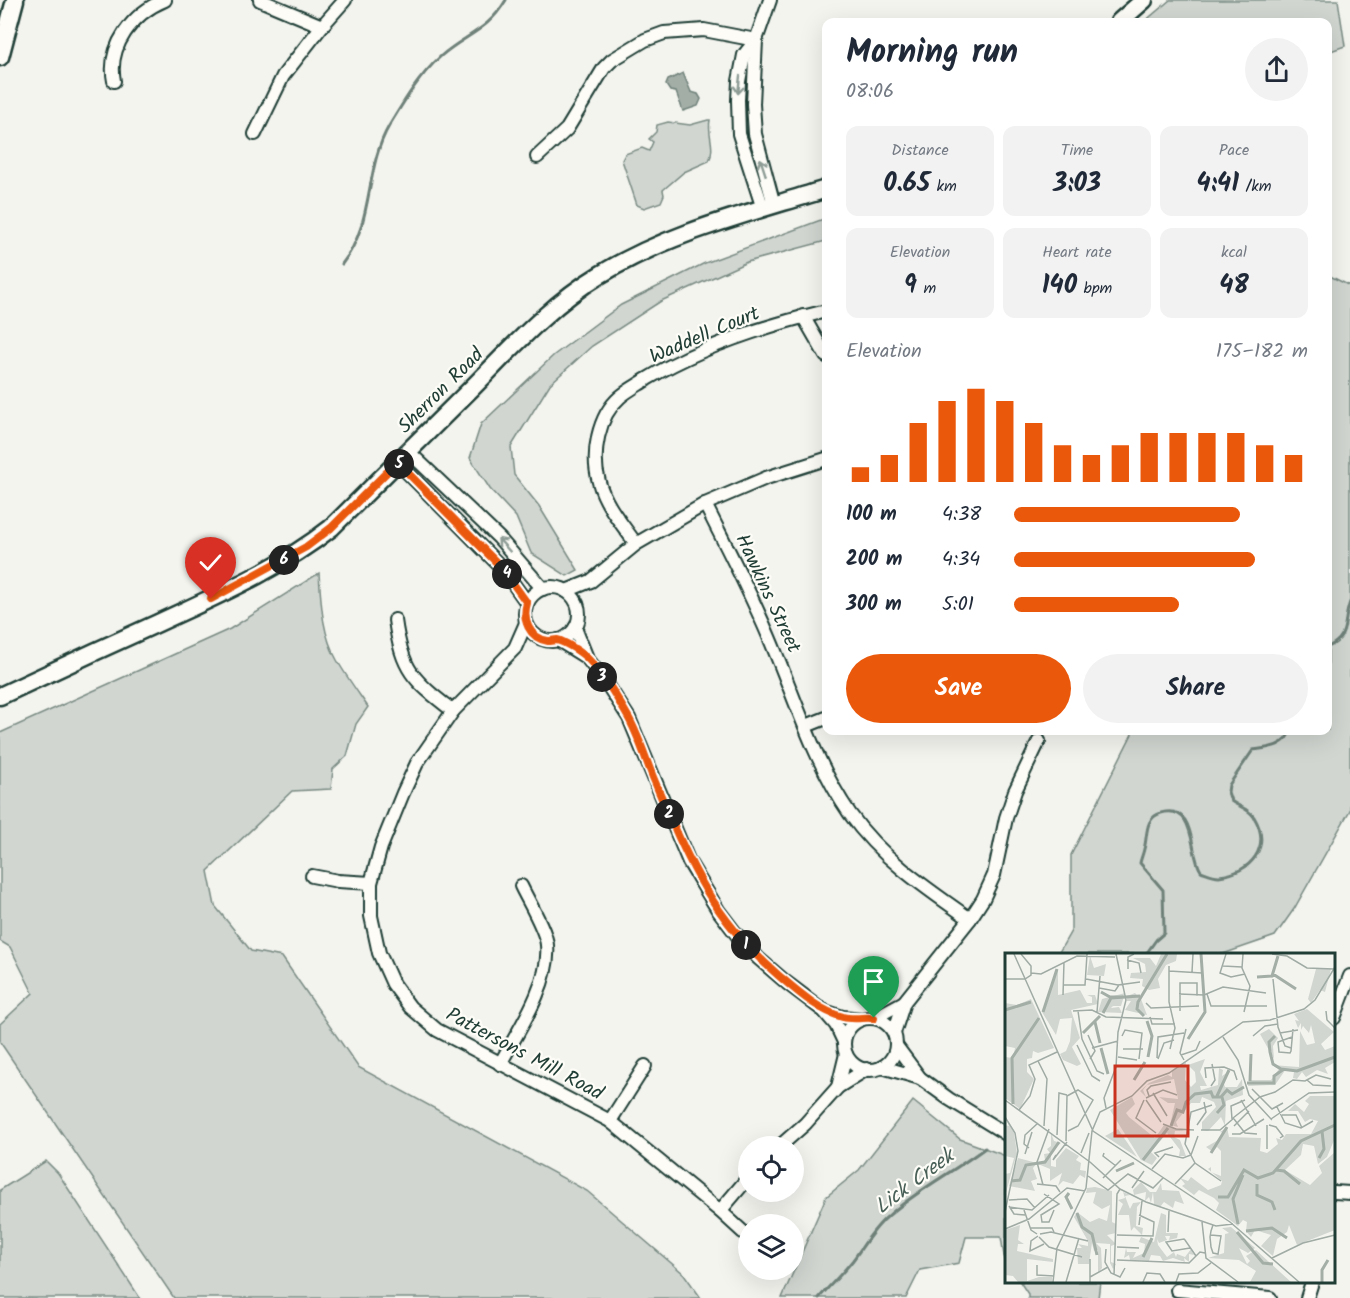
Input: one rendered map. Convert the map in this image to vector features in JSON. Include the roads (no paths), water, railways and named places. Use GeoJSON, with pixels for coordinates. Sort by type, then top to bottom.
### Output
{"type":"FeatureCollection","features":[{"type":"Feature","properties":{"kind":"main road"},"geometry":{"type":"LineString","coordinates":[[0,57],[15,0]]}},
{"type":"Feature","properties":{"kind":"main road"},"geometry":{"type":"LineString","coordinates":[[1124,18],[1144,0]]}},
{"type":"Feature","properties":{"kind":"main road","name":"Sherron Road"},"geometry":{"type":"LineString","coordinates":[[0,696],[211,599],[297,553],[331,528],[528,331],[598,276],[651,248],[822,190]]}},
{"type":"Feature","properties":{"kind":"street"},"geometry":{"type":"LineString","coordinates":[[114,81],[111,70],[113,56],[123,32],[155,4],[165,0]]}},
{"type":"Feature","properties":{"kind":"street"},"geometry":{"type":"LineString","coordinates":[[260,0],[322,26]]}},
{"type":"Feature","properties":{"kind":"street"},"geometry":{"type":"LineString","coordinates":[[255,134],[283,76],[345,0]]}},
{"type":"Feature","properties":{"kind":"street"},"geometry":{"type":"LineString","coordinates":[[769,207],[739,134],[738,118],[739,81],[744,56],[756,40],[770,0]]}},
{"type":"Feature","properties":{"kind":"street"},"geometry":{"type":"LineString","coordinates":[[537,157],[567,129],[603,68],[645,40],[664,33],[704,30],[756,40]]}},
{"type":"Feature","properties":{"kind":"street","name":"Waddell Court"},"geometry":{"type":"LineString","coordinates":[[636,544],[610,507],[598,480],[596,464],[598,438],[610,409],[620,397],[669,366],[709,348],[803,316],[822,312]]}},
{"type":"Feature","properties":{"kind":"street"},"geometry":{"type":"LineString","coordinates":[[803,316],[822,349]]}},
{"type":"Feature","properties":{"kind":"street"},"geometry":{"type":"LineString","coordinates":[[403,457],[499,538],[543,589]]}},
{"type":"Feature","properties":{"kind":"street"},"geometry":{"type":"LineString","coordinates":[[403,457],[502,568],[527,603]]}},
{"type":"Feature","properties":{"kind":"street"},"geometry":{"type":"LineString","coordinates":[[566,591],[591,581],[636,544],[705,504],[766,478],[822,460]]}},
{"type":"Feature","properties":{"kind":"street","name":"Hawkins Street"},"geometry":{"type":"LineString","coordinates":[[705,504],[759,612],[814,751],[834,789],[874,844],[970,920]]}},
{"type":"Feature","properties":{"kind":"street"},"geometry":{"type":"LineString","coordinates":[[578,606],[591,581]]}},
{"type":"Feature","properties":{"kind":"street"},"geometry":{"type":"LineString","coordinates":[[559,588],[566,591],[578,606],[578,621],[575,628],[564,638],[558,640],[541,639],[526,623],[527,603],[531,597],[543,589],[559,588]]}},
{"type":"Feature","properties":{"kind":"street"},"geometry":{"type":"LineString","coordinates":[[395,620],[399,646],[409,672],[424,689],[453,711]]}},
{"type":"Feature","properties":{"kind":"street","name":"Pattersons Mill Road"},"geometry":{"type":"LineString","coordinates":[[526,623],[515,648],[453,711],[417,764],[402,793],[381,847],[371,883],[371,916],[379,953],[393,984],[410,1007],[437,1030],[610,1121],[738,1227]]}},
{"type":"Feature","properties":{"kind":"street"},"geometry":{"type":"LineString","coordinates":[[575,628],[587,658],[629,718],[689,862],[737,936],[758,958],[824,1011],[836,1025],[845,1048],[858,1067],[867,1069],[882,1067],[920,1078]]}},
{"type":"Feature","properties":{"kind":"street","name":"Pattersons Mill Road"},"geometry":{"type":"LineString","coordinates":[[515,648],[541,639]]}},
{"type":"Feature","properties":{"kind":"street"},"geometry":{"type":"LineString","coordinates":[[558,640],[587,658]]}},
{"type":"Feature","properties":{"kind":"street"},"geometry":{"type":"LineString","coordinates":[[806,726],[822,720]]}},
{"type":"Feature","properties":{"kind":"street"},"geometry":{"type":"LineString","coordinates":[[894,1033],[904,1002],[970,920],[983,899],[993,875],[1015,791],[1039,741]]}},
{"type":"Feature","properties":{"kind":"street"},"geometry":{"type":"LineString","coordinates":[[312,876],[338,881],[371,883]]}},
{"type":"Feature","properties":{"kind":"street"},"geometry":{"type":"LineString","coordinates":[[500,1064],[534,999],[547,966],[547,943],[521,886]]}},
{"type":"Feature","properties":{"kind":"street"},"geometry":{"type":"LineString","coordinates":[[1335,1015],[1349,979]]}},
{"type":"Feature","properties":{"kind":"street"},"geometry":{"type":"LineString","coordinates":[[838,1087],[849,1028],[904,1002]]}},
{"type":"Feature","properties":{"kind":"street"},"geometry":{"type":"LineString","coordinates":[[824,1011],[843,1017],[868,1018],[890,1026],[897,1047],[920,1078],[1005,1133]]}},
{"type":"Feature","properties":{"kind":"street"},"geometry":{"type":"LineString","coordinates":[[882,1067],[889,1062],[897,1047]]}},
{"type":"Feature","properties":{"kind":"street"},"geometry":{"type":"LineString","coordinates":[[610,1121],[645,1066]]}},
{"type":"Feature","properties":{"kind":"street"},"geometry":{"type":"LineString","coordinates":[[791,1136],[838,1087],[867,1069]]}},
{"type":"Feature","properties":{"kind":"street"},"geometry":{"type":"LineString","coordinates":[[720,1211],[738,1190]]}},
{"type":"Feature","properties":{"kind":"street"},"geometry":{"type":"LineString","coordinates":[[1335,1192],[1350,1193]]}},
{"type":"Feature","properties":{"kind":"street"},"geometry":{"type":"LineString","coordinates":[[1307,1298],[1311,1283]]}},
{"type":"Feature","properties":{"kind":"street"},"geometry":{"type":"LineString","coordinates":[[1177,1290],[1270,1298]]}},
{"type":"Feature","properties":{"kind":"waterway"},"geometry":{"type":"LineString","coordinates":[[342,264],[360,231],[381,143],[400,107],[433,64],[450,49],[484,26],[506,0]]}},
{"type":"Feature","properties":{"kind":"waterway","name":"Lick Creek"},"geometry":{"type":"LineString","coordinates":[[1332,645],[1343,634],[1350,602]]}},
{"type":"Feature","properties":{"kind":"waterway","name":"Lick Creek"},"geometry":{"type":"LineString","coordinates":[[1147,953],[1164,933],[1163,890],[1140,863],[1149,823],[1161,813],[1173,812],[1181,815],[1190,832],[1201,871],[1219,876],[1240,870],[1255,857],[1261,838],[1252,814],[1231,801],[1228,792],[1229,785],[1253,750],[1281,743],[1288,735]]}},
{"type":"Feature","properties":{"kind":"waterway","name":"Lick Creek"},"geometry":{"type":"LineString","coordinates":[[819,1298],[887,1217],[910,1198],[985,1148]]}}]}
